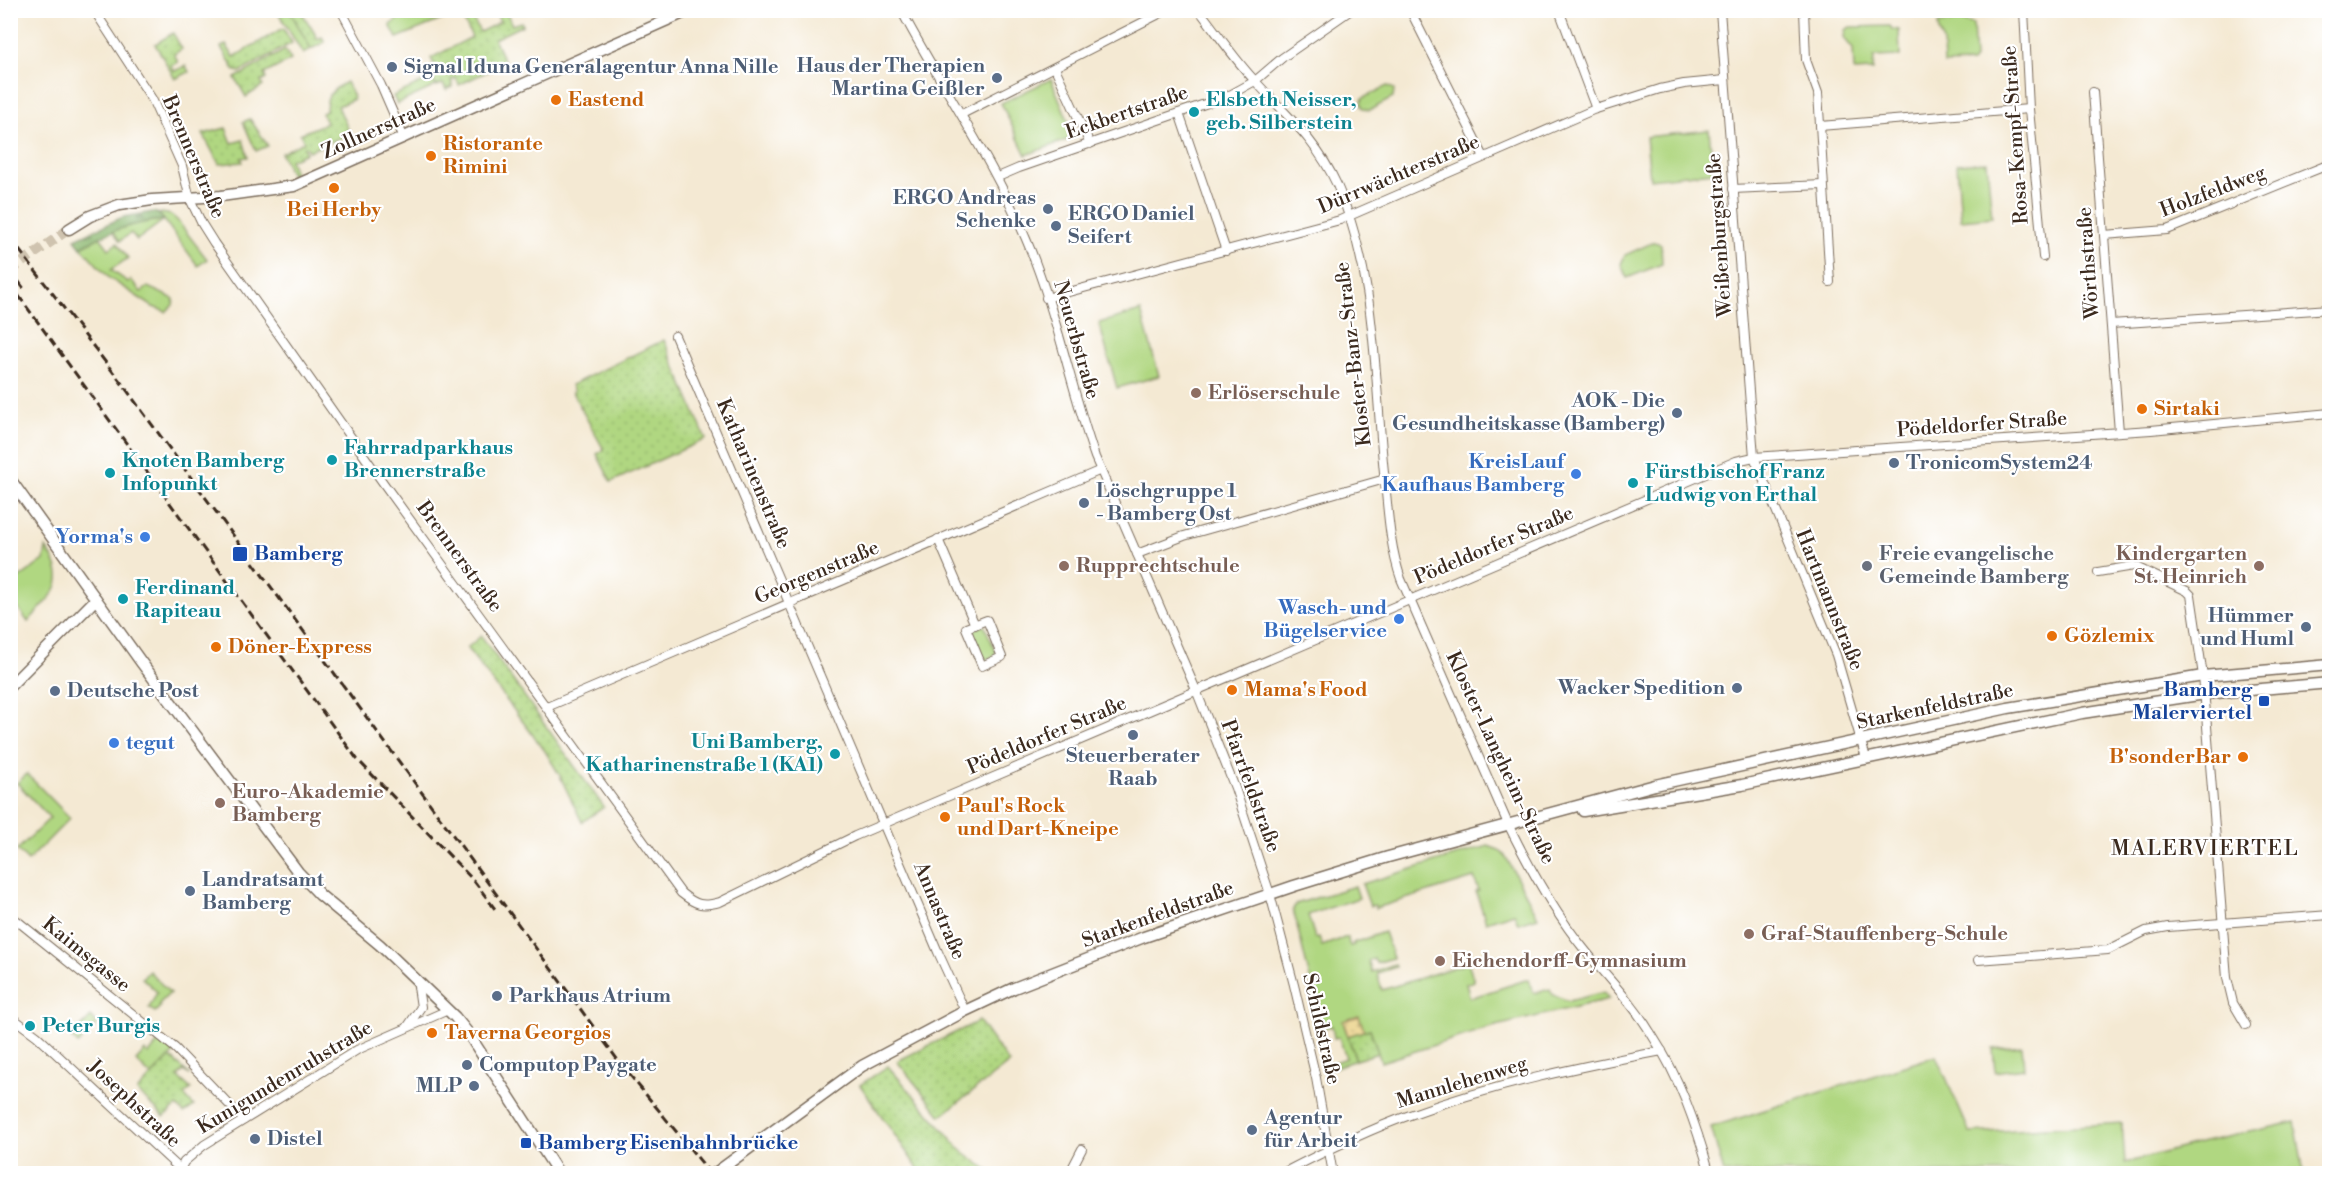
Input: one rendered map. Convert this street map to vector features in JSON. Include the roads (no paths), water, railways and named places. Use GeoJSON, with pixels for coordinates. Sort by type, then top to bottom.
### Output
{"type":"FeatureCollection","features":[{"type":"Feature","properties":{"kind":"street","name":"Brennerstraße"},"geometry":{"type":"LineString","coordinates":[[94,10],[152,99],[182,166],[190,199],[202,224],[238,279],[681,893],[697,904],[706,906],[720,902]]}},
{"type":"Feature","properties":{"kind":"street"},"geometry":{"type":"LineString","coordinates":[[341,10],[381,85],[404,138]]}},
{"type":"Feature","properties":{"kind":"street","name":"Zollnerstraße"},"geometry":{"type":"LineString","coordinates":[[69,229],[90,216],[119,205],[294,186],[690,10]]}},
{"type":"Feature","properties":{"kind":"street","name":"Neuerbstraße"},"geometry":{"type":"LineString","coordinates":[[902,10],[998,177],[1026,239],[1083,423],[1196,690]]}},
{"type":"Feature","properties":{"kind":"street"},"geometry":{"type":"LineString","coordinates":[[962,114],[1167,10]]}},
{"type":"Feature","properties":{"kind":"street","name":"Kloster-Banz-Straße"},"geometry":{"type":"LineString","coordinates":[[1198,10],[1255,81],[1307,136],[1336,183],[1350,217],[1362,262],[1371,328],[1393,557],[1410,599]]}},
{"type":"Feature","properties":{"kind":"street","name":"Eckbertstraße"},"geometry":{"type":"LineString","coordinates":[[998,177],[1228,96],[1255,81],[1282,58],[1351,10]]}},
{"type":"Feature","properties":{"kind":"street"},"geometry":{"type":"LineString","coordinates":[[1410,10],[1484,157]]}},
{"type":"Feature","properties":{"kind":"street"},"geometry":{"type":"LineString","coordinates":[[1559,10],[1596,109]]}},
{"type":"Feature","properties":{"kind":"street","name":"Weißenburgstraße"},"geometry":{"type":"LineString","coordinates":[[1720,10],[1754,457]]}},
{"type":"Feature","properties":{"kind":"street"},"geometry":{"type":"LineString","coordinates":[[1804,10],[1806,60],[1818,93],[1830,282]]}},
{"type":"Feature","properties":{"kind":"street","name":"Rosa-Kempf-Straße"},"geometry":{"type":"LineString","coordinates":[[2024,10],[2029,109],[2043,257]]}},
{"type":"Feature","properties":{"kind":"street"},"geometry":{"type":"LineString","coordinates":[[1055,68],[1090,144]]}},
{"type":"Feature","properties":{"kind":"street","name":"Dürrwächterstraße"},"geometry":{"type":"LineString","coordinates":[[1046,298],[1350,217],[1596,109],[1660,89],[1725,80]]}},
{"type":"Feature","properties":{"kind":"street","name":"Wörthstraße"},"geometry":{"type":"LineString","coordinates":[[2093,92],[2119,432]]}},
{"type":"Feature","properties":{"kind":"street"},"geometry":{"type":"LineString","coordinates":[[1820,126],[2029,109]]}},
{"type":"Feature","properties":{"kind":"street"},"geometry":{"type":"LineString","coordinates":[[1179,113],[1226,251]]}},
{"type":"Feature","properties":{"kind":"street","name":"Holzfeldweg"},"geometry":{"type":"LineString","coordinates":[[2104,235],[2167,230],[2330,164]]}},
{"type":"Feature","properties":{"kind":"street"},"geometry":{"type":"LineString","coordinates":[[1733,189],[1823,185]]}},
{"type":"Feature","properties":{"kind":"street"},"geometry":{"type":"LineString","coordinates":[[2110,324],[2330,309]]}},
{"type":"Feature","properties":{"kind":"street","name":"Katharinenstraße"},"geometry":{"type":"LineString","coordinates":[[675,336],[884,825]]}},
{"type":"Feature","properties":{"kind":"street","name":"Pödeldorfer Straße"},"geometry":{"type":"LineString","coordinates":[[720,902],[884,825],[1732,463],[1754,457],[2119,432],[2330,413]]}},
{"type":"Feature","properties":{"kind":"street","name":"Hartmannstraße"},"geometry":{"type":"LineString","coordinates":[[1754,457],[1836,655],[1866,758]]}},
{"type":"Feature","properties":{"kind":"street","name":"Georgenstraße"},"geometry":{"type":"LineString","coordinates":[[547,707],[1101,470]]}},
{"type":"Feature","properties":{"kind":"street"},"geometry":{"type":"LineString","coordinates":[[10,479],[298,872],[320,895],[380,945],[417,980],[468,1033],[559,1173]]}},
{"type":"Feature","properties":{"kind":"street"},"geometry":{"type":"LineString","coordinates":[[1137,554],[1184,536],[1385,479]]}},
{"type":"Feature","properties":{"kind":"street"},"geometry":{"type":"LineString","coordinates":[[938,539],[975,625]]}},
{"type":"Feature","properties":{"kind":"street"},"geometry":{"type":"LineString","coordinates":[[2098,572],[2134,566],[2187,591],[2191,596],[2205,694],[2230,993],[2246,1025]]}},
{"type":"Feature","properties":{"kind":"street"},"geometry":{"type":"LineString","coordinates":[[10,686],[96,599]]}},
{"type":"Feature","properties":{"kind":"street","name":"Kloster-Langheim-Straße"},"geometry":{"type":"LineString","coordinates":[[1410,599],[1508,824],[1532,871],[1568,928],[1630,1003],[1662,1051],[1688,1105],[1710,1173]]}},
{"type":"Feature","properties":{"kind":"street"},"geometry":{"type":"LineString","coordinates":[[987,620],[1002,657],[982,666],[966,628],[975,625],[987,620]]}},
{"type":"Feature","properties":{"kind":"street","name":"Starkenfeldstraße"},"geometry":{"type":"LineString","coordinates":[[714,1173],[816,1099],[885,1053],[965,1011],[1014,988],[1144,937],[1270,894],[1388,857],[1655,785],[2008,708],[2203,676],[2330,664]]}},
{"type":"Feature","properties":{"kind":"street","name":"Starkenfeldstraße"},"geometry":{"type":"LineString","coordinates":[[1552,813],[1586,810],[1742,785],[1964,736],[2119,707],[2205,694],[2330,683]]}},
{"type":"Feature","properties":{"kind":"street","name":"Pfarrfeldstraße"},"geometry":{"type":"LineString","coordinates":[[1196,690],[1228,766],[1270,894]]}},
{"type":"Feature","properties":{"kind":"street","name":"Annastraße"},"geometry":{"type":"LineString","coordinates":[[884,825],[965,1011]]}},
{"type":"Feature","properties":{"kind":"street","name":"Schildstraße"},"geometry":{"type":"LineString","coordinates":[[1270,894],[1305,1030],[1333,1173]]}},
{"type":"Feature","properties":{"kind":"street","name":"Kaimsgasse"},"geometry":{"type":"LineString","coordinates":[[10,915],[175,1048],[244,1120]]}},
{"type":"Feature","properties":{"kind":"street"},"geometry":{"type":"LineString","coordinates":[[1978,960],[2108,950],[2146,931],[2168,927],[2330,915]]}},
{"type":"Feature","properties":{"kind":"street"},"geometry":{"type":"LineString","coordinates":[[408,1026],[421,1007],[417,980]]}},
{"type":"Feature","properties":{"kind":"street","name":"Kunigundenruhstraße"},"geometry":{"type":"LineString","coordinates":[[179,1171],[191,1155],[357,1050],[448,1010]]}},
{"type":"Feature","properties":{"kind":"street","name":"Josephstraße"},"geometry":{"type":"LineString","coordinates":[[10,1016],[37,1036],[179,1171]]}},
{"type":"Feature","properties":{"kind":"street","name":"Mannlehenweg"},"geometry":{"type":"LineString","coordinates":[[1281,1173],[1383,1125],[1456,1100],[1524,1080],[1662,1051]]}},
{"type":"Feature","properties":{"kind":"street"},"geometry":{"type":"LineString","coordinates":[[1069,1173],[1082,1149]]}},
{"type":"Feature","properties":{"kind":"tunnel"},"geometry":{"type":"LineString","coordinates":[[10,271],[69,229]]}},
{"type":"Feature","properties":{"kind":"railway"},"geometry":{"type":"LineString","coordinates":[[10,238],[123,385],[620,1063],[711,1174]]}},
{"type":"Feature","properties":{"kind":"railway"},"geometry":{"type":"LineString","coordinates":[[10,270],[25,290]]}},
{"type":"Feature","properties":{"kind":"railway"},"geometry":{"type":"LineString","coordinates":[[10,284],[357,759],[474,881],[495,909]]}},
{"type":"Feature","properties":{"kind":"place","name":"Signal Iduna Generalagentur Anna Nille"},"geometry":{"type":"Point","coordinates":[392,67]}},
{"type":"Feature","properties":{"kind":"place","name":"Haus der Therapien Martina Geißler"},"geometry":{"type":"Point","coordinates":[997,78]}},
{"type":"Feature","properties":{"kind":"place","name":"Eastend"},"geometry":{"type":"Point","coordinates":[556,100]}},
{"type":"Feature","properties":{"kind":"place","name":"Elsbeth Neisser, geb. Silberstein"},"geometry":{"type":"Point","coordinates":[1194,112]}},
{"type":"Feature","properties":{"kind":"place","name":"Ristorante Rimini"},"geometry":{"type":"Point","coordinates":[431,156]}},
{"type":"Feature","properties":{"kind":"place","name":"Bei Herby"},"geometry":{"type":"Point","coordinates":[334,188]}},
{"type":"Feature","properties":{"kind":"place","name":"ERGO Andreas Schenke"},"geometry":{"type":"Point","coordinates":[1048,209]}},
{"type":"Feature","properties":{"kind":"place","name":"ERGO Daniel Seifert"},"geometry":{"type":"Point","coordinates":[1056,226]}},
{"type":"Feature","properties":{"kind":"place","name":"Erlöserschule"},"geometry":{"type":"Point","coordinates":[1196,393]}},
{"type":"Feature","properties":{"kind":"place","name":"Sirtaki"},"geometry":{"type":"Point","coordinates":[2142,409]}},
{"type":"Feature","properties":{"kind":"place","name":"AOK - Die Gesundheitskasse (Bamberg)"},"geometry":{"type":"Point","coordinates":[1677,413]}},
{"type":"Feature","properties":{"kind":"place","name":"Fahrradparkhaus Brennerstraße"},"geometry":{"type":"Point","coordinates":[332,460]}},
{"type":"Feature","properties":{"kind":"place","name":"TronicomSystem24"},"geometry":{"type":"Point","coordinates":[1894,463]}},
{"type":"Feature","properties":{"kind":"place","name":"Knoten Bamberg Infopunkt"},"geometry":{"type":"Point","coordinates":[110,473]}},
{"type":"Feature","properties":{"kind":"place","name":"KreisLauf Kaufhaus Bamberg"},"geometry":{"type":"Point","coordinates":[1576,474]}},
{"type":"Feature","properties":{"kind":"place","name":"Fürstbischof Franz Ludwig von Erthal"},"geometry":{"type":"Point","coordinates":[1633,483]}},
{"type":"Feature","properties":{"kind":"place","name":"Löschgruppe 1 - Bamberg Ost"},"geometry":{"type":"Point","coordinates":[1084,503]}},
{"type":"Feature","properties":{"kind":"place","name":"Yorma's"},"geometry":{"type":"Point","coordinates":[145,537]}},
{"type":"Feature","properties":{"kind":"place","name":"Bamberg"},"geometry":{"type":"Point","coordinates":[240,554]}},
{"type":"Feature","properties":{"kind":"place","name":"Rupprechtschule"},"geometry":{"type":"Point","coordinates":[1064,566]}},
{"type":"Feature","properties":{"kind":"place","name":"Freie evangelische Gemeinde Bamberg"},"geometry":{"type":"Point","coordinates":[1867,566]}},
{"type":"Feature","properties":{"kind":"place","name":"Kindergarten St. Heinrich"},"geometry":{"type":"Point","coordinates":[2259,566]}},
{"type":"Feature","properties":{"kind":"place","name":"Ferdinand Rapiteau"},"geometry":{"type":"Point","coordinates":[123,599]}},
{"type":"Feature","properties":{"kind":"place","name":"Wasch- und Bügelservice"},"geometry":{"type":"Point","coordinates":[1399,619]}},
{"type":"Feature","properties":{"kind":"place","name":"Hümmer und Huml"},"geometry":{"type":"Point","coordinates":[2306,627]}},
{"type":"Feature","properties":{"kind":"place","name":"Gözlemix"},"geometry":{"type":"Point","coordinates":[2052,636]}},
{"type":"Feature","properties":{"kind":"place","name":"Döner-Express"},"geometry":{"type":"Point","coordinates":[216,647]}},
{"type":"Feature","properties":{"kind":"place","name":"Wacker Spedition"},"geometry":{"type":"Point","coordinates":[1737,688]}},
{"type":"Feature","properties":{"kind":"place","name":"Mama's Food"},"geometry":{"type":"Point","coordinates":[1232,690]}},
{"type":"Feature","properties":{"kind":"place","name":"Deutsche Post"},"geometry":{"type":"Point","coordinates":[55,691]}},
{"type":"Feature","properties":{"kind":"place","name":"Bamberg Malerviertel"},"geometry":{"type":"Point","coordinates":[2264,701]}},
{"type":"Feature","properties":{"kind":"place","name":"Steuerberater Raab"},"geometry":{"type":"Point","coordinates":[1133,735]}},
{"type":"Feature","properties":{"kind":"place","name":"tegut"},"geometry":{"type":"Point","coordinates":[114,743]}},
{"type":"Feature","properties":{"kind":"place","name":"Uni Bamberg, Katharinenstraße 1 (KA1)"},"geometry":{"type":"Point","coordinates":[835,754]}},
{"type":"Feature","properties":{"kind":"place","name":"B'sonderBar"},"geometry":{"type":"Point","coordinates":[2243,757]}},
{"type":"Feature","properties":{"kind":"place","name":"Euro-Akademie Bamberg"},"geometry":{"type":"Point","coordinates":[220,803]}},
{"type":"Feature","properties":{"kind":"place","name":"Paul's Rock und Dart-Kneipe"},"geometry":{"type":"Point","coordinates":[945,817]}},
{"type":"Feature","properties":{"kind":"place","name":"Landratsamt Bamberg"},"geometry":{"type":"Point","coordinates":[190,891]}},
{"type":"Feature","properties":{"kind":"place","name":"Graf-Stauffenberg-Schule"},"geometry":{"type":"Point","coordinates":[1749,934]}},
{"type":"Feature","properties":{"kind":"place","name":"Eichendorff-Gymnasium"},"geometry":{"type":"Point","coordinates":[1440,961]}},
{"type":"Feature","properties":{"kind":"place","name":"Parkhaus Atrium"},"geometry":{"type":"Point","coordinates":[497,996]}},
{"type":"Feature","properties":{"kind":"place","name":"Peter Burgis"},"geometry":{"type":"Point","coordinates":[30,1026]}},
{"type":"Feature","properties":{"kind":"place","name":"Taverna Georgios"},"geometry":{"type":"Point","coordinates":[432,1033]}},
{"type":"Feature","properties":{"kind":"place","name":"Computop Paygate"},"geometry":{"type":"Point","coordinates":[467,1065]}},
{"type":"Feature","properties":{"kind":"place","name":"MLP"},"geometry":{"type":"Point","coordinates":[474,1086]}},
{"type":"Feature","properties":{"kind":"place","name":"Agentur für Arbeit"},"geometry":{"type":"Point","coordinates":[1252,1130]}},
{"type":"Feature","properties":{"kind":"place","name":"Distel"},"geometry":{"type":"Point","coordinates":[255,1139]}},
{"type":"Feature","properties":{"kind":"place","name":"Bamberg Eisenbahnbrücke"},"geometry":{"type":"Point","coordinates":[526,1143]}},
{"type":"Feature","properties":{"kind":"district","name":"MALERVIERTEL"},"geometry":{"type":"Point","coordinates":[2205,849]}}]}
